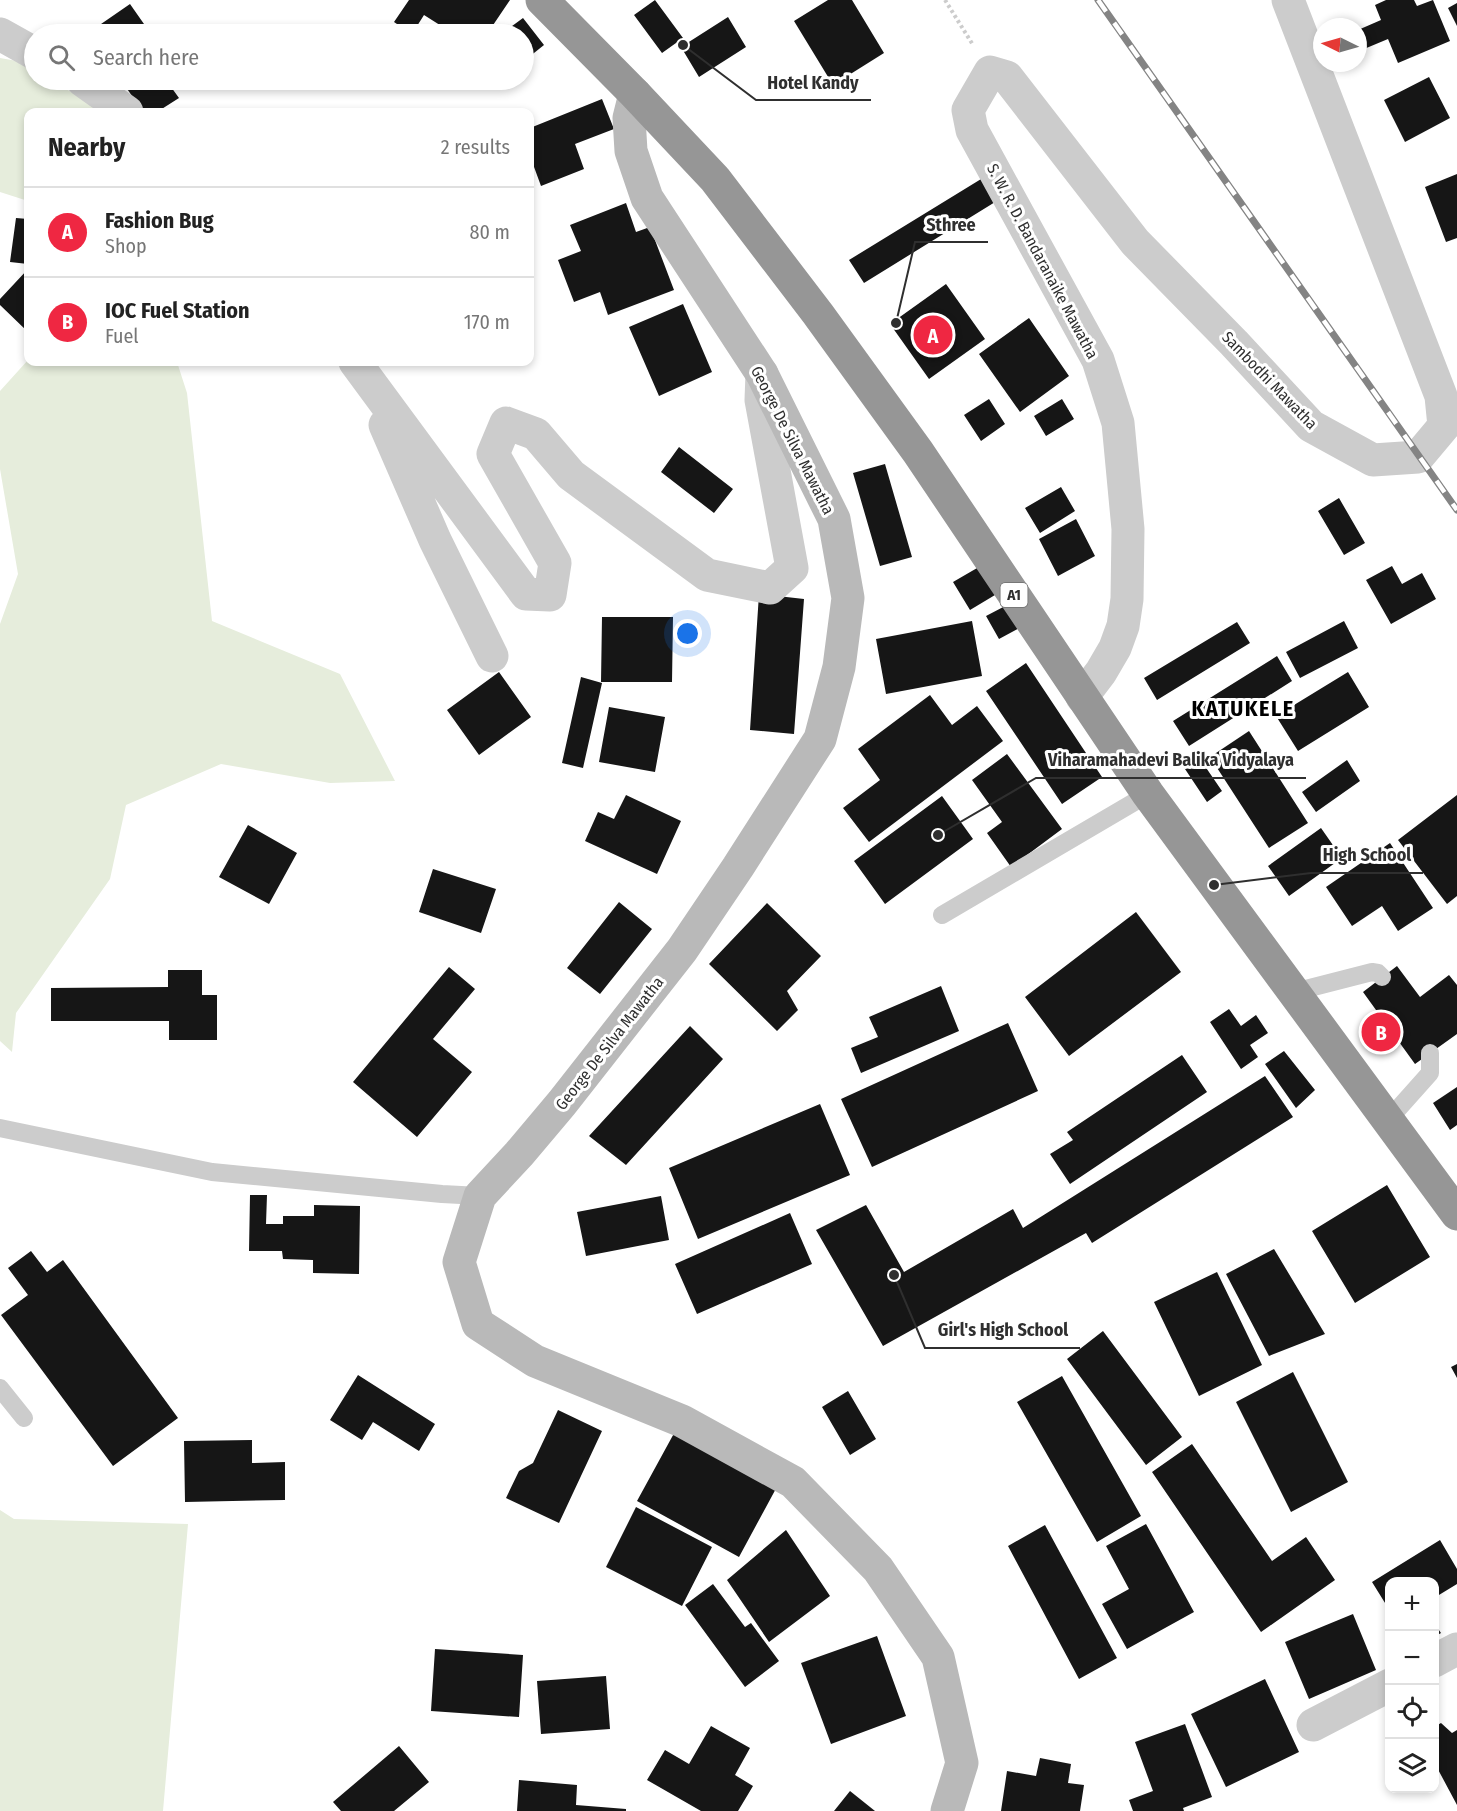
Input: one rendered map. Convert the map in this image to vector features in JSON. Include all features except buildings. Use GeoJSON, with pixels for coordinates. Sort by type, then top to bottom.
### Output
{"type":"FeatureCollection","features":[{"type":"Feature","properties":{"kind":"highway","name":"A1"},"geometry":{"type":"LineString","coordinates":[[543,0],[715,179],[818,314],[918,452],[1148,794],[1457,1214]]}},
{"type":"Feature","properties":{"kind":"street","name":"Sambodhi Mawatha"},"geometry":{"type":"LineString","coordinates":[[990,72],[1007,77],[1135,242],[1311,426],[1373,460],[1418,457],[1450,435],[1441,396],[1288,0]]}},
{"type":"Feature","properties":{"kind":"street"},"geometry":{"type":"LineString","coordinates":[[0,34],[24,47]]}},
{"type":"Feature","properties":{"kind":"street","name":"S. W. R. D. Bandaranaike Mawatha"},"geometry":{"type":"LineString","coordinates":[[990,72],[968,110],[972,130],[1098,360],[1118,423],[1128,529],[1127,599],[1123,626],[1114,648],[1101,672],[1082,697]]}},
{"type":"Feature","properties":{"kind":"street"},"geometry":{"type":"LineString","coordinates":[[96,90],[121,108]]}},
{"type":"Feature","properties":{"kind":"street","name":"George De Silva Mawatha"},"geometry":{"type":"LineString","coordinates":[[635,94],[629,118],[631,151],[647,198],[762,374],[834,519],[848,598],[839,667],[820,739],[682,950],[562,1103],[480,1196],[459,1262],[478,1324],[535,1361],[682,1421],[793,1482],[878,1569],[938,1657],[962,1763],[947,1811]]}},
{"type":"Feature","properties":{"kind":"street"},"geometry":{"type":"LineString","coordinates":[[358,366],[526,594],[550,596],[555,563],[493,454],[506,423],[536,434],[571,475],[706,575],[770,588],[792,568],[761,400],[762,374]]}},
{"type":"Feature","properties":{"kind":"street"},"geometry":{"type":"LineString","coordinates":[[358,366],[435,540],[492,656]]}},
{"type":"Feature","properties":{"kind":"street"},"geometry":{"type":"LineString","coordinates":[[1439,1657],[1457,1648]]}},
{"type":"Feature","properties":{"kind":"street"},"geometry":{"type":"LineString","coordinates":[[1313,1725],[1385,1687]]}},
{"type":"Feature","properties":{"kind":"lane"},"geometry":{"type":"LineString","coordinates":[[942,915],[1148,794]]}},
{"type":"Feature","properties":{"kind":"lane"},"geometry":{"type":"LineString","coordinates":[[1294,992],[1372,972],[1382,977]]}},
{"type":"Feature","properties":{"kind":"lane"},"geometry":{"type":"LineString","coordinates":[[1389,1119],[1430,1073],[1432,1064],[1430,1053]]}},
{"type":"Feature","properties":{"kind":"lane"},"geometry":{"type":"LineString","coordinates":[[0,1128],[212,1172],[480,1196]]}},
{"type":"Feature","properties":{"kind":"lane"},"geometry":{"type":"LineString","coordinates":[[0,1388],[24,1418]]}},
{"type":"Feature","properties":{"kind":"path"},"geometry":{"type":"LineString","coordinates":[[945,0],[990,72]]}},
{"type":"Feature","properties":{"kind":"green space"},"geometry":{"type":"Polygon","coordinates":[[[0,58],[17,61],[24,65],[24,90],[68,90],[91,103],[93,108],[24,108],[24,200],[0,192],[0,58]]]}},
{"type":"Feature","properties":{"kind":"green space"},"geometry":{"type":"Polygon","coordinates":[[[24,364],[178,366],[187,393],[212,621],[340,674],[395,781],[330,783],[221,764],[126,805],[110,879],[16,1013],[12,1052],[0,1041],[0,624],[18,574],[0,469],[0,391],[24,364]]]}},
{"type":"Feature","properties":{"kind":"green space"},"geometry":{"type":"Polygon","coordinates":[[[0,1510],[14,1519],[188,1524],[163,1811],[0,1811],[0,1510]]]}},
{"type":"Feature","properties":{"kind":"railway"},"geometry":{"type":"LineString","coordinates":[[1098,0],[1457,510]]}},
{"type":"Feature","properties":{"kind":"place","name":"Hotel Kandy"},"geometry":{"type":"Point","coordinates":[683,45]}},
{"type":"Feature","properties":{"kind":"place","name":"Sthree"},"geometry":{"type":"Point","coordinates":[896,323]}},
{"type":"Feature","properties":{"kind":"place","name":"Fashion Bug"},"geometry":{"type":"Point","coordinates":[933,335]}},
{"type":"Feature","properties":{"kind":"place","name":"Viharamahadevi Balika Vidyalaya"},"geometry":{"type":"Point","coordinates":[938,835]}},
{"type":"Feature","properties":{"kind":"place","name":"High School"},"geometry":{"type":"Point","coordinates":[1214,885]}},
{"type":"Feature","properties":{"kind":"place","name":"IOC Fuel Station"},"geometry":{"type":"Point","coordinates":[1381,1032]}},
{"type":"Feature","properties":{"kind":"place","name":"Girl's High School"},"geometry":{"type":"Point","coordinates":[894,1275]}},
{"type":"Feature","properties":{"kind":"district","name":"KATUKELE"},"geometry":{"type":"Point","coordinates":[1243,708]}}]}
